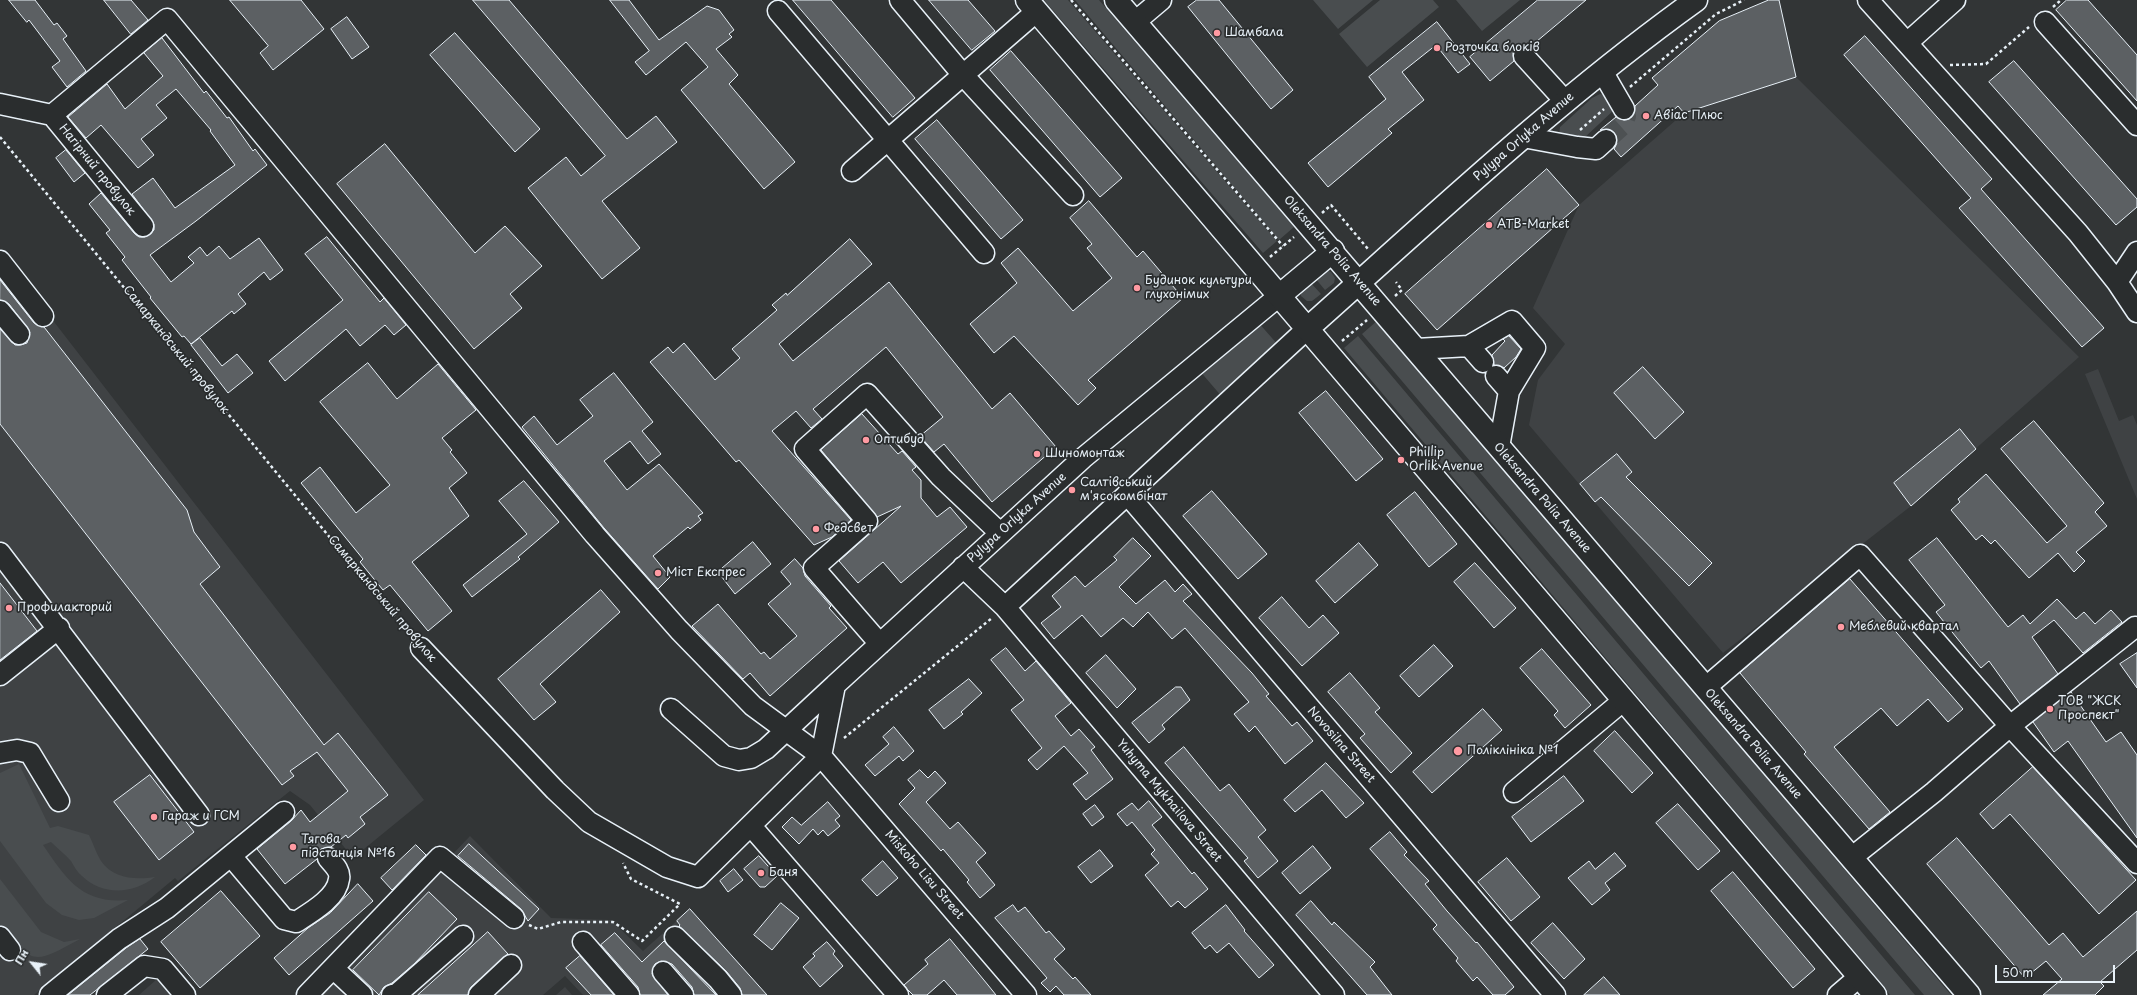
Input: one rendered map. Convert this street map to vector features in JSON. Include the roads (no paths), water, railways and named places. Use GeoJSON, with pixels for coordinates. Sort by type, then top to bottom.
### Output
{"type":"FeatureCollection","features":[{"type":"Feature","properties":{"kind":"main road","name":"Oleksandra Polia Avenue"},"geometry":{"type":"LineString","coordinates":[[1116,0],[1333,251],[1498,447],[1969,995]]}},
{"type":"Feature","properties":{"kind":"main road","name":"Pylypa Orlyka Avenue"},"geometry":{"type":"LineString","coordinates":[[1307,329],[1565,101],[1696,0]]}},
{"type":"Feature","properties":{"kind":"main road"},"geometry":{"type":"LineString","coordinates":[[1032,6],[1875,995]]}},
{"type":"Feature","properties":{"kind":"main road"},"geometry":{"type":"LineString","coordinates":[[1279,296],[1333,251]]}},
{"type":"Feature","properties":{"kind":"street"},"geometry":{"type":"LineString","coordinates":[[900,0],[962,76],[1073,195]]}},
{"type":"Feature","properties":{"kind":"street"},"geometry":{"type":"LineString","coordinates":[[1135,22],[1160,0]]}},
{"type":"Feature","properties":{"kind":"street"},"geometry":{"type":"LineString","coordinates":[[1868,0],[2078,233],[2117,282],[2137,312]]}},
{"type":"Feature","properties":{"kind":"street"},"geometry":{"type":"LineString","coordinates":[[1907,43],[1955,0]]}},
{"type":"Feature","properties":{"kind":"street"},"geometry":{"type":"LineString","coordinates":[[852,171],[962,76],[1032,6]]}},
{"type":"Feature","properties":{"kind":"street"},"geometry":{"type":"LineString","coordinates":[[778,11],[984,253]]}},
{"type":"Feature","properties":{"kind":"street","name":"Miskoho Lisu Street"},"geometry":{"type":"LineString","coordinates":[[52,115],[167,19],[595,535],[700,652],[753,706],[821,756],[1026,995]]}},
{"type":"Feature","properties":{"kind":"street"},"geometry":{"type":"LineString","coordinates":[[2042,19],[2137,125]]}},
{"type":"Feature","properties":{"kind":"street"},"geometry":{"type":"LineString","coordinates":[[1524,56],[1565,101]]}},
{"type":"Feature","properties":{"kind":"street"},"geometry":{"type":"LineString","coordinates":[[1602,71],[1624,110]]}},
{"type":"Feature","properties":{"kind":"street"},"geometry":{"type":"LineString","coordinates":[[0,104],[52,115]]}},
{"type":"Feature","properties":{"kind":"street","name":"Нагірний провулок"},"geometry":{"type":"LineString","coordinates":[[52,115],[143,226]]}},
{"type":"Feature","properties":{"kind":"street"},"geometry":{"type":"LineString","coordinates":[[1523,137],[1596,149],[1606,140]]}},
{"type":"Feature","properties":{"kind":"street"},"geometry":{"type":"LineString","coordinates":[[2117,282],[2137,252]]}},
{"type":"Feature","properties":{"kind":"street"},"geometry":{"type":"LineString","coordinates":[[0,262],[43,316]]}},
{"type":"Feature","properties":{"kind":"street","name":"Pylypa Orlyka Avenue"},"geometry":{"type":"LineString","coordinates":[[671,709],[724,756],[739,760],[752,758],[766,749],[1083,458],[1279,296]]}},
{"type":"Feature","properties":{"kind":"street"},"geometry":{"type":"LineString","coordinates":[[0,311],[19,334]]}},
{"type":"Feature","properties":{"kind":"street"},"geometry":{"type":"LineString","coordinates":[[1416,349],[1469,346],[1512,321],[1535,348],[1509,391],[1498,447]]}},
{"type":"Feature","properties":{"kind":"street"},"geometry":{"type":"LineString","coordinates":[[1005,607],[1307,329]]}},
{"type":"Feature","properties":{"kind":"street"},"geometry":{"type":"LineString","coordinates":[[1469,346],[1509,391]]}},
{"type":"Feature","properties":{"kind":"street"},"geometry":{"type":"LineString","coordinates":[[880,644],[814,568],[868,521],[805,449],[867,394],[940,477],[1000,534]]}},
{"type":"Feature","properties":{"kind":"street","name":"Novosilna Street"},"geometry":{"type":"LineString","coordinates":[[1127,494],[1555,995]]}},
{"type":"Feature","properties":{"kind":"street"},"geometry":{"type":"LineString","coordinates":[[0,553],[199,815]]}},
{"type":"Feature","properties":{"kind":"street"},"geometry":{"type":"LineString","coordinates":[[1705,688],[1860,555],[2010,726],[2137,863]]}},
{"type":"Feature","properties":{"kind":"street","name":"Yuhyma Mykhailova Street"},"geometry":{"type":"LineString","coordinates":[[963,567],[1005,607],[1334,995]]}},
{"type":"Feature","properties":{"kind":"street"},"geometry":{"type":"LineString","coordinates":[[1851,858],[1934,792],[2010,726],[2135,627]]}},
{"type":"Feature","properties":{"kind":"street"},"geometry":{"type":"LineString","coordinates":[[0,675],[58,628]]}},
{"type":"Feature","properties":{"kind":"street","name":"Самаркандський провулок"},"geometry":{"type":"LineString","coordinates":[[422,648],[555,790],[589,822],[668,867],[698,877],[821,756]]}},
{"type":"Feature","properties":{"kind":"street"},"geometry":{"type":"LineString","coordinates":[[821,756],[835,685]]}},
{"type":"Feature","properties":{"kind":"street"},"geometry":{"type":"LineString","coordinates":[[1514,792],[1624,700]]}},
{"type":"Feature","properties":{"kind":"street"},"geometry":{"type":"LineString","coordinates":[[0,753],[17,750],[30,754],[59,801]]}},
{"type":"Feature","properties":{"kind":"street"},"geometry":{"type":"LineString","coordinates":[[50,995],[119,939],[167,908],[284,812]]}},
{"type":"Feature","properties":{"kind":"street"},"geometry":{"type":"LineString","coordinates":[[750,826],[898,995]]}},
{"type":"Feature","properties":{"kind":"street"},"geometry":{"type":"LineString","coordinates":[[231,856],[284,919],[296,922],[334,892],[340,879],[337,869],[328,858]]}},
{"type":"Feature","properties":{"kind":"street"},"geometry":{"type":"LineString","coordinates":[[307,995],[440,857],[514,918]]}},
{"type":"Feature","properties":{"kind":"street"},"geometry":{"type":"LineString","coordinates":[[392,995],[397,994],[462,936]]}},
{"type":"Feature","properties":{"kind":"street"},"geometry":{"type":"LineString","coordinates":[[675,936],[718,978],[731,995]]}},
{"type":"Feature","properties":{"kind":"street"},"geometry":{"type":"LineString","coordinates":[[583,942],[629,995]]}},
{"type":"Feature","properties":{"kind":"street"},"geometry":{"type":"LineString","coordinates":[[479,995],[511,965]]}},
{"type":"Feature","properties":{"kind":"street"},"geometry":{"type":"LineString","coordinates":[[107,995],[144,966],[163,970],[185,995]]}},
{"type":"Feature","properties":{"kind":"street"},"geometry":{"type":"LineString","coordinates":[[333,968],[362,995]]}},
{"type":"Feature","properties":{"kind":"street"},"geometry":{"type":"LineString","coordinates":[[663,972],[683,995]]}},
{"type":"Feature","properties":{"kind":"street"},"geometry":{"type":"LineString","coordinates":[[1838,995],[1859,977]]}},
{"type":"Feature","properties":{"kind":"tunnel"},"geometry":{"type":"LineString","coordinates":[[1606,140],[1622,126],[1626,116],[1624,109]]}},
{"type":"Feature","properties":{"kind":"place","name":"Шамбала"},"geometry":{"type":"Point","coordinates":[1217,33]}},
{"type":"Feature","properties":{"kind":"place","name":"Розточка блоків"},"geometry":{"type":"Point","coordinates":[1437,48]}},
{"type":"Feature","properties":{"kind":"place","name":"Авіас Плюс"},"geometry":{"type":"Point","coordinates":[1646,116]}},
{"type":"Feature","properties":{"kind":"place","name":"ATB-Market"},"geometry":{"type":"Point","coordinates":[1489,225]}},
{"type":"Feature","properties":{"kind":"place","name":"Будинок культури глухонімих"},"geometry":{"type":"Point","coordinates":[1137,288]}},
{"type":"Feature","properties":{"kind":"place","name":"Оптибуд"},"geometry":{"type":"Point","coordinates":[866,440]}},
{"type":"Feature","properties":{"kind":"place","name":"Шиномонтаж"},"geometry":{"type":"Point","coordinates":[1037,454]}},
{"type":"Feature","properties":{"kind":"place","name":"Phillip Orlik Avenue"},"geometry":{"type":"Point","coordinates":[1401,460]}},
{"type":"Feature","properties":{"kind":"place","name":"Салтівський м'ясокомбінат"},"geometry":{"type":"Point","coordinates":[1072,490]}},
{"type":"Feature","properties":{"kind":"place","name":"Федсвет"},"geometry":{"type":"Point","coordinates":[816,529]}},
{"type":"Feature","properties":{"kind":"place","name":"Міст Експрес"},"geometry":{"type":"Point","coordinates":[658,573]}},
{"type":"Feature","properties":{"kind":"place","name":"Профилакторий"},"geometry":{"type":"Point","coordinates":[9,608]}},
{"type":"Feature","properties":{"kind":"place","name":"Меблевий квартал"},"geometry":{"type":"Point","coordinates":[1841,627]}},
{"type":"Feature","properties":{"kind":"place","name":"ТОВ \"ЖСК Проспект\""},"geometry":{"type":"Point","coordinates":[2050,709]}},
{"type":"Feature","properties":{"kind":"place","name":"Поліклініка №1"},"geometry":{"type":"Point","coordinates":[1458,751]}},
{"type":"Feature","properties":{"kind":"place","name":"Гараж и ГСМ"},"geometry":{"type":"Point","coordinates":[154,817]}},
{"type":"Feature","properties":{"kind":"place","name":"Тягова пiдстанцiя №16"},"geometry":{"type":"Point","coordinates":[293,847]}},
{"type":"Feature","properties":{"kind":"place","name":"Баня"},"geometry":{"type":"Point","coordinates":[761,873]}}]}
